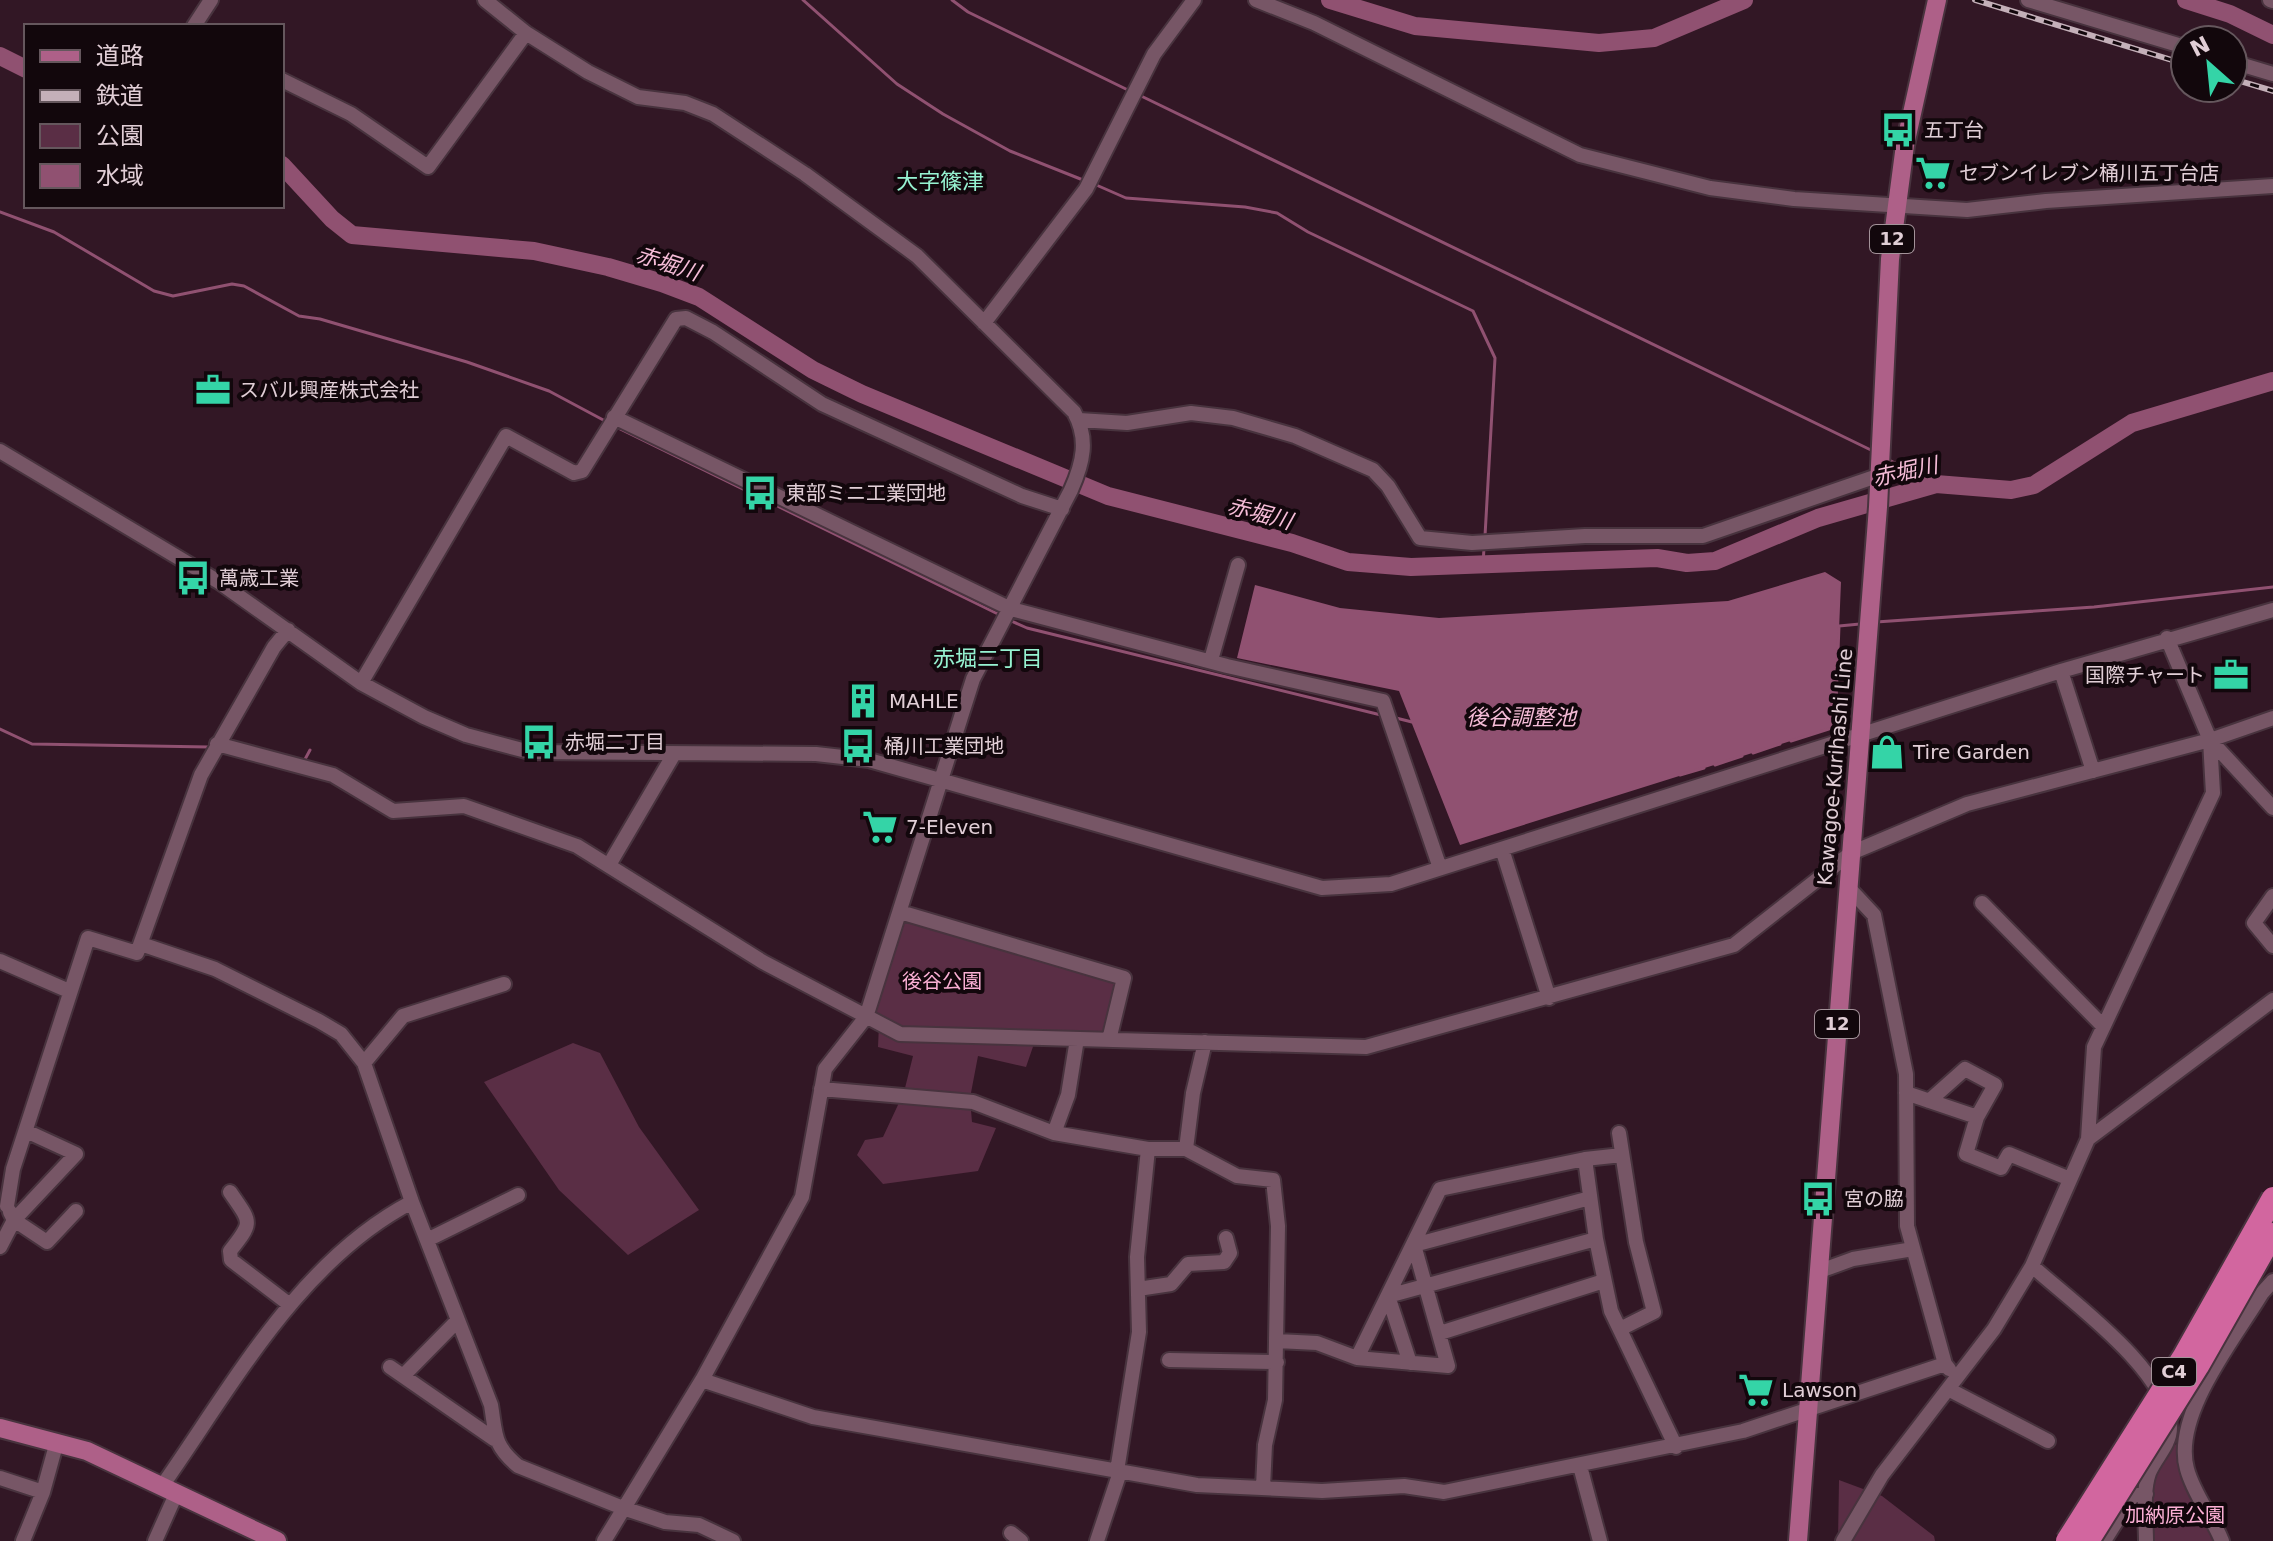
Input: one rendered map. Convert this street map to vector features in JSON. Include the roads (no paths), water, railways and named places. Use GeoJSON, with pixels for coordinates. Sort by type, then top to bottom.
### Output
{"type":"FeatureCollection","features":[{"type":"Feature","properties":{"kind":"highway","name":"C4"},"geometry":{"type":"LineString","coordinates":[[2067,1541],[2184,1356],[2273,1198]]}},
{"type":"Feature","properties":{"kind":"highway","name":"C4"},"geometry":{"type":"LineString","coordinates":[[2088,1541],[2198,1366],[2273,1234]]}},
{"type":"Feature","properties":{"kind":"main road","name":"Kawagoe-Kurihashi Line"},"geometry":{"type":"LineString","coordinates":[[1798,1541],[1878,507],[1896,204],[1910,117],[1937,0]]}},
{"type":"Feature","properties":{"kind":"main road"},"geometry":{"type":"LineString","coordinates":[[0,1428],[87,1451],[277,1541]]}},
{"type":"Feature","properties":{"kind":"street"},"geometry":{"type":"LineString","coordinates":[[195,24],[211,0]]}},
{"type":"Feature","properties":{"kind":"street"},"geometry":{"type":"LineString","coordinates":[[485,0],[526,33],[588,72],[638,97],[685,103],[725,121],[917,256],[1079,420],[1084,441],[1082,466],[1071,490],[973,679],[866,1017],[833,1055],[821,1089],[802,1197],[702,1380],[604,1541]]}},
{"type":"Feature","properties":{"kind":"street"},"geometry":{"type":"LineString","coordinates":[[984,323],[1086,189],[1154,54],[1194,0]]}},
{"type":"Feature","properties":{"kind":"street"},"geometry":{"type":"LineString","coordinates":[[1256,0],[1314,23],[1580,155],[1710,188],[1794,199],[1967,210],[2046,201],[2273,186]]}},
{"type":"Feature","properties":{"kind":"street"},"geometry":{"type":"LineString","coordinates":[[2028,0],[2169,42]]}},
{"type":"Feature","properties":{"kind":"street"},"geometry":{"type":"LineString","coordinates":[[284,81],[351,114],[428,167],[526,33]]}},
{"type":"Feature","properties":{"kind":"street"},"geometry":{"type":"LineString","coordinates":[[2249,67],[2273,74]]}},
{"type":"Feature","properties":{"kind":"street"},"geometry":{"type":"LineString","coordinates":[[361,683],[506,436],[574,473],[582,471],[676,319],[686,318],[822,404],[1022,496],[1062,509]]}},
{"type":"Feature","properties":{"kind":"street"},"geometry":{"type":"LineString","coordinates":[[1079,420],[1127,423],[1191,413],[1233,418],[1295,436],[1373,470],[1388,486],[1420,538],[1430,541],[1472,543],[1585,536],[1703,536],[1880,479]]}},
{"type":"Feature","properties":{"kind":"street"},"geometry":{"type":"LineString","coordinates":[[614,417],[1011,609],[1383,701],[1440,868]]}},
{"type":"Feature","properties":{"kind":"street"},"geometry":{"type":"LineString","coordinates":[[0,451],[219,582],[361,683],[438,723],[520,750],[848,756],[943,779],[1322,888],[1378,886],[1440,868],[2167,638],[2273,610]]}},
{"type":"Feature","properties":{"kind":"street"},"geometry":{"type":"LineString","coordinates":[[1211,660],[1238,565]]}},
{"type":"Feature","properties":{"kind":"street"},"geometry":{"type":"LineString","coordinates":[[76,1211],[47,1242],[14,1220],[3,1203],[88,938],[137,953],[201,775],[288,630]]}},
{"type":"Feature","properties":{"kind":"street"},"geometry":{"type":"LineString","coordinates":[[1843,1541],[1882,1475],[1994,1329],[2032,1266],[2088,1139],[2090,1064],[2103,1026],[2213,793],[2210,740],[2167,638]]}},
{"type":"Feature","properties":{"kind":"street"},"geometry":{"type":"LineString","coordinates":[[2061,671],[2093,771]]}},
{"type":"Feature","properties":{"kind":"street"},"geometry":{"type":"LineString","coordinates":[[217,744],[333,775],[393,811],[464,806],[577,846],[763,962],[900,1034],[1366,1047],[1734,945],[1851,853],[1967,804],[2210,740],[2273,718]]}},
{"type":"Feature","properties":{"kind":"street"},"geometry":{"type":"LineString","coordinates":[[2210,740],[2273,808]]}},
{"type":"Feature","properties":{"kind":"street"},"geometry":{"type":"LineString","coordinates":[[609,865],[674,754]]}},
{"type":"Feature","properties":{"kind":"street"},"geometry":{"type":"LineString","coordinates":[[1502,849],[1549,998]]}},
{"type":"Feature","properties":{"kind":"street"},"geometry":{"type":"LineString","coordinates":[[1847,886],[1874,915],[1906,1074],[1906,1202],[1913,1249],[1945,1364],[1952,1383],[2048,1441]]}},
{"type":"Feature","properties":{"kind":"street"},"geometry":{"type":"LineString","coordinates":[[2273,896],[2254,923],[2273,946]]}},
{"type":"Feature","properties":{"kind":"street"},"geometry":{"type":"LineString","coordinates":[[1982,903],[2103,1026]]}},
{"type":"Feature","properties":{"kind":"street"},"geometry":{"type":"LineString","coordinates":[[900,912],[1124,978],[1109,1040]]}},
{"type":"Feature","properties":{"kind":"street"},"geometry":{"type":"LineString","coordinates":[[141,944],[215,969],[319,1021],[341,1034],[364,1063],[412,1202],[491,1405],[494,1439]]}},
{"type":"Feature","properties":{"kind":"street"},"geometry":{"type":"LineString","coordinates":[[0,961],[69,991]]}},
{"type":"Feature","properties":{"kind":"street"},"geometry":{"type":"LineString","coordinates":[[364,1063],[403,1016],[504,984]]}},
{"type":"Feature","properties":{"kind":"street"},"geometry":{"type":"LineString","coordinates":[[2088,1139],[2273,1000]]}},
{"type":"Feature","properties":{"kind":"street"},"geometry":{"type":"LineString","coordinates":[[1054,1133],[1068,1095],[1077,1039]]}},
{"type":"Feature","properties":{"kind":"street"},"geometry":{"type":"LineString","coordinates":[[1186,1149],[1193,1093],[1205,1042]]}},
{"type":"Feature","properties":{"kind":"street"},"geometry":{"type":"LineString","coordinates":[[1929,1101],[1965,1069],[1995,1085],[1977,1117],[1966,1154],[2001,1168],[2009,1154],[2070,1179]]}},
{"type":"Feature","properties":{"kind":"street"},"geometry":{"type":"LineString","coordinates":[[821,1089],[973,1102],[1054,1133],[1148,1149],[1186,1149],[1237,1176],[1273,1180],[1278,1226],[1277,1362],[1275,1400],[1265,1445],[1263,1487]]}},
{"type":"Feature","properties":{"kind":"street"},"geometry":{"type":"LineString","coordinates":[[1906,1093],[1977,1117]]}},
{"type":"Feature","properties":{"kind":"street"},"geometry":{"type":"LineString","coordinates":[[0,1247],[14,1220],[76,1154],[26,1131]]}},
{"type":"Feature","properties":{"kind":"street"},"geometry":{"type":"LineString","coordinates":[[1619,1133],[1636,1242],[1654,1312],[1620,1329]]}},
{"type":"Feature","properties":{"kind":"street"},"geometry":{"type":"LineString","coordinates":[[1097,1541],[1118,1472],[1139,1332],[1137,1257],[1148,1149]]}},
{"type":"Feature","properties":{"kind":"street"},"geometry":{"type":"LineString","coordinates":[[1357,1358],[1440,1189],[1585,1159],[1622,1155]]}},
{"type":"Feature","properties":{"kind":"street"},"geometry":{"type":"LineString","coordinates":[[1585,1159],[1604,1281],[1620,1329],[1676,1447]]}},
{"type":"Feature","properties":{"kind":"street"},"geometry":{"type":"LineString","coordinates":[[230,1192],[249,1221],[249,1227],[230,1251],[231,1260],[290,1305]]}},
{"type":"Feature","properties":{"kind":"street"},"geometry":{"type":"LineString","coordinates":[[427,1240],[518,1195]]}},
{"type":"Feature","properties":{"kind":"street"},"geometry":{"type":"LineString","coordinates":[[1414,1245],[1590,1198]]}},
{"type":"Feature","properties":{"kind":"street"},"geometry":{"type":"LineString","coordinates":[[155,1541],[169,1489],[290,1305],[328,1264],[381,1218],[412,1202]]}},
{"type":"Feature","properties":{"kind":"street"},"geometry":{"type":"LineString","coordinates":[[1138,1289],[1171,1284],[1188,1264],[1224,1262],[1230,1253],[1226,1238]]}},
{"type":"Feature","properties":{"kind":"street"},"geometry":{"type":"LineString","coordinates":[[1388,1296],[1427,1288],[1596,1239]]}},
{"type":"Feature","properties":{"kind":"street"},"geometry":{"type":"LineString","coordinates":[[1277,1341],[1317,1343],[1357,1358],[1448,1366],[1414,1245]]}},
{"type":"Feature","properties":{"kind":"street"},"geometry":{"type":"LineString","coordinates":[[1820,1271],[1853,1259],[1913,1249]]}},
{"type":"Feature","properties":{"kind":"street"},"geometry":{"type":"LineString","coordinates":[[2032,1266],[2134,1359],[2159,1389],[2170,1428],[2165,1445],[2148,1475],[2146,1541]]}},
{"type":"Feature","properties":{"kind":"street"},"geometry":{"type":"LineString","coordinates":[[1440,1333],[1604,1281]]}},
{"type":"Feature","properties":{"kind":"street"},"geometry":{"type":"LineString","coordinates":[[2222,1541],[2186,1467],[2185,1434],[2196,1403],[2262,1293],[2273,1281]]}},
{"type":"Feature","properties":{"kind":"street"},"geometry":{"type":"LineString","coordinates":[[1388,1296],[1410,1363]]}},
{"type":"Feature","properties":{"kind":"street"},"geometry":{"type":"LineString","coordinates":[[458,1320],[396,1372],[494,1439],[518,1466],[623,1508],[665,1522],[699,1525],[733,1541]]}},
{"type":"Feature","properties":{"kind":"street"},"geometry":{"type":"LineString","coordinates":[[1169,1360],[1277,1362]]}},
{"type":"Feature","properties":{"kind":"street"},"geometry":{"type":"LineString","coordinates":[[702,1380],[813,1417],[1197,1485],[1322,1491],[1404,1486],[1444,1492],[1743,1431],[1945,1364]]}},
{"type":"Feature","properties":{"kind":"street"},"geometry":{"type":"LineString","coordinates":[[23,1541],[43,1492],[56,1445]]}},
{"type":"Feature","properties":{"kind":"street"},"geometry":{"type":"LineString","coordinates":[[1580,1466],[1600,1541]]}},
{"type":"Feature","properties":{"kind":"street"},"geometry":{"type":"LineString","coordinates":[[0,1478],[43,1492]]}},
{"type":"Feature","properties":{"kind":"street"},"geometry":{"type":"LineString","coordinates":[[2104,1541],[2133,1495],[2146,1494]]}},
{"type":"Feature","properties":{"kind":"water","name":"後谷調整池"},"geometry":{"type":"Polygon","coordinates":[[[1825,572],[1841,582],[1835,727],[1460,845],[1399,691],[1237,658],[1255,585],[1340,608],[1439,618],[1728,601],[1825,572]]]}},
{"type":"Feature","properties":{"kind":"waterway"},"geometry":{"type":"LineString","coordinates":[[803,0],[897,84],[943,114],[1010,151],[1083,180]]}},
{"type":"Feature","properties":{"kind":"waterway"},"geometry":{"type":"LineString","coordinates":[[952,0],[968,12],[1130,91]]}},
{"type":"Feature","properties":{"kind":"waterway"},"geometry":{"type":"LineString","coordinates":[[1330,0],[1415,26],[1599,43],[1654,38],[1744,0]]}},
{"type":"Feature","properties":{"kind":"waterway"},"geometry":{"type":"LineString","coordinates":[[2186,0],[2230,14],[2273,35]]}},
{"type":"Feature","properties":{"kind":"waterway","name":"赤堀川"},"geometry":{"type":"LineString","coordinates":[[0,56],[24,68]]}},
{"type":"Feature","properties":{"kind":"waterway"},"geometry":{"type":"LineString","coordinates":[[1137,94],[1875,452]]}},
{"type":"Feature","properties":{"kind":"waterway","name":"赤堀川"},"geometry":{"type":"LineString","coordinates":[[284,167],[332,219],[352,235],[534,251],[608,267],[662,283],[699,297],[813,370],[862,394],[1108,496],[1292,543],[1348,562],[1411,567],[1657,558],[1687,563],[1715,561],[1818,518],[1936,484],[2011,490],[2034,485],[2132,423],[2273,381]]}},
{"type":"Feature","properties":{"kind":"waterway"},"geometry":{"type":"LineString","coordinates":[[1094,184],[1126,198],[1245,207],[1277,213],[1308,232],[1473,311],[1495,358],[1485,536]]}},
{"type":"Feature","properties":{"kind":"waterway"},"geometry":{"type":"LineString","coordinates":[[0,212],[54,232],[154,291],[173,296],[232,284],[244,286],[299,316],[320,319],[467,362],[549,391],[607,422]]}},
{"type":"Feature","properties":{"kind":"waterway"},"geometry":{"type":"LineString","coordinates":[[614,426],[1002,616]]}},
{"type":"Feature","properties":{"kind":"waterway"},"geometry":{"type":"LineString","coordinates":[[1889,460],[1936,484]]}},
{"type":"Feature","properties":{"kind":"waterway"},"geometry":{"type":"LineString","coordinates":[[1483,566],[1484,547]]}},
{"type":"Feature","properties":{"kind":"waterway"},"geometry":{"type":"LineString","coordinates":[[1876,622],[2094,607],[2273,587]]}},
{"type":"Feature","properties":{"kind":"waterway"},"geometry":{"type":"LineString","coordinates":[[1009,620],[1027,628],[1381,715]]}},
{"type":"Feature","properties":{"kind":"waterway"},"geometry":{"type":"LineString","coordinates":[[1791,741],[1835,727],[1839,626],[1860,624]]}},
{"type":"Feature","properties":{"kind":"waterway"},"geometry":{"type":"LineString","coordinates":[[1392,717],[1412,722]]}},
{"type":"Feature","properties":{"kind":"waterway"},"geometry":{"type":"LineString","coordinates":[[0,729],[32,744],[209,747]]}},
{"type":"Feature","properties":{"kind":"waterway"},"geometry":{"type":"LineString","coordinates":[[1753,753],[1780,744]]}},
{"type":"Feature","properties":{"kind":"waterway"},"geometry":{"type":"LineString","coordinates":[[303,763],[310,750]]}},
{"type":"Feature","properties":{"kind":"waterway"},"geometry":{"type":"LineString","coordinates":[[1715,765],[1742,756]]}},
{"type":"Feature","properties":{"kind":"waterway"},"geometry":{"type":"LineString","coordinates":[[1680,775],[1704,768]]}},
{"type":"Feature","properties":{"kind":"railway"},"geometry":{"type":"LineString","coordinates":[[1975,0],[2169,59]]}},
{"type":"Feature","properties":{"kind":"railway"},"geometry":{"type":"LineString","coordinates":[[2249,84],[2273,91]]}},
{"type":"Feature","properties":{"kind":"place","name":"五丁台"},"geometry":{"type":"Point","coordinates":[1898,130]}},
{"type":"Feature","properties":{"kind":"place","name":"セブンイレブン桶川五丁台店"},"geometry":{"type":"Point","coordinates":[1933,173]}},
{"type":"Feature","properties":{"kind":"place","name":"スバル興産株式会社"},"geometry":{"type":"Point","coordinates":[213,390]}},
{"type":"Feature","properties":{"kind":"place","name":"東部ミニ工業団地"},"geometry":{"type":"Point","coordinates":[760,493]}},
{"type":"Feature","properties":{"kind":"place","name":"萬歳工業"},"geometry":{"type":"Point","coordinates":[193,578]}},
{"type":"Feature","properties":{"kind":"place","name":"国際チャート"},"geometry":{"type":"Point","coordinates":[2231,675]}},
{"type":"Feature","properties":{"kind":"place","name":"MAHLE"},"geometry":{"type":"Point","coordinates":[863,701]}},
{"type":"Feature","properties":{"kind":"place","name":"赤堀二丁目"},"geometry":{"type":"Point","coordinates":[539,742]}},
{"type":"Feature","properties":{"kind":"place","name":"桶川工業団地"},"geometry":{"type":"Point","coordinates":[858,746]}},
{"type":"Feature","properties":{"kind":"place","name":"Tire Garden"},"geometry":{"type":"Point","coordinates":[1887,752]}},
{"type":"Feature","properties":{"kind":"place","name":"7-Eleven"},"geometry":{"type":"Point","coordinates":[880,827]}},
{"type":"Feature","properties":{"kind":"place","name":"宮の脇"},"geometry":{"type":"Point","coordinates":[1818,1199]}},
{"type":"Feature","properties":{"kind":"place","name":"Lawson"},"geometry":{"type":"Point","coordinates":[1756,1390]}},
{"type":"Feature","properties":{"kind":"district","name":"大字篠津"},"geometry":{"type":"Point","coordinates":[940,181]}},
{"type":"Feature","properties":{"kind":"district","name":"赤堀二丁目"},"geometry":{"type":"Point","coordinates":[988,658]}},
{"type":"Feature","properties":{"kind":"park label","name":"後谷公園"},"geometry":{"type":"Point","coordinates":[942,981]}},
{"type":"Feature","properties":{"kind":"park label","name":"加納原公園"},"geometry":{"type":"Point","coordinates":[2175,1515]}}]}
